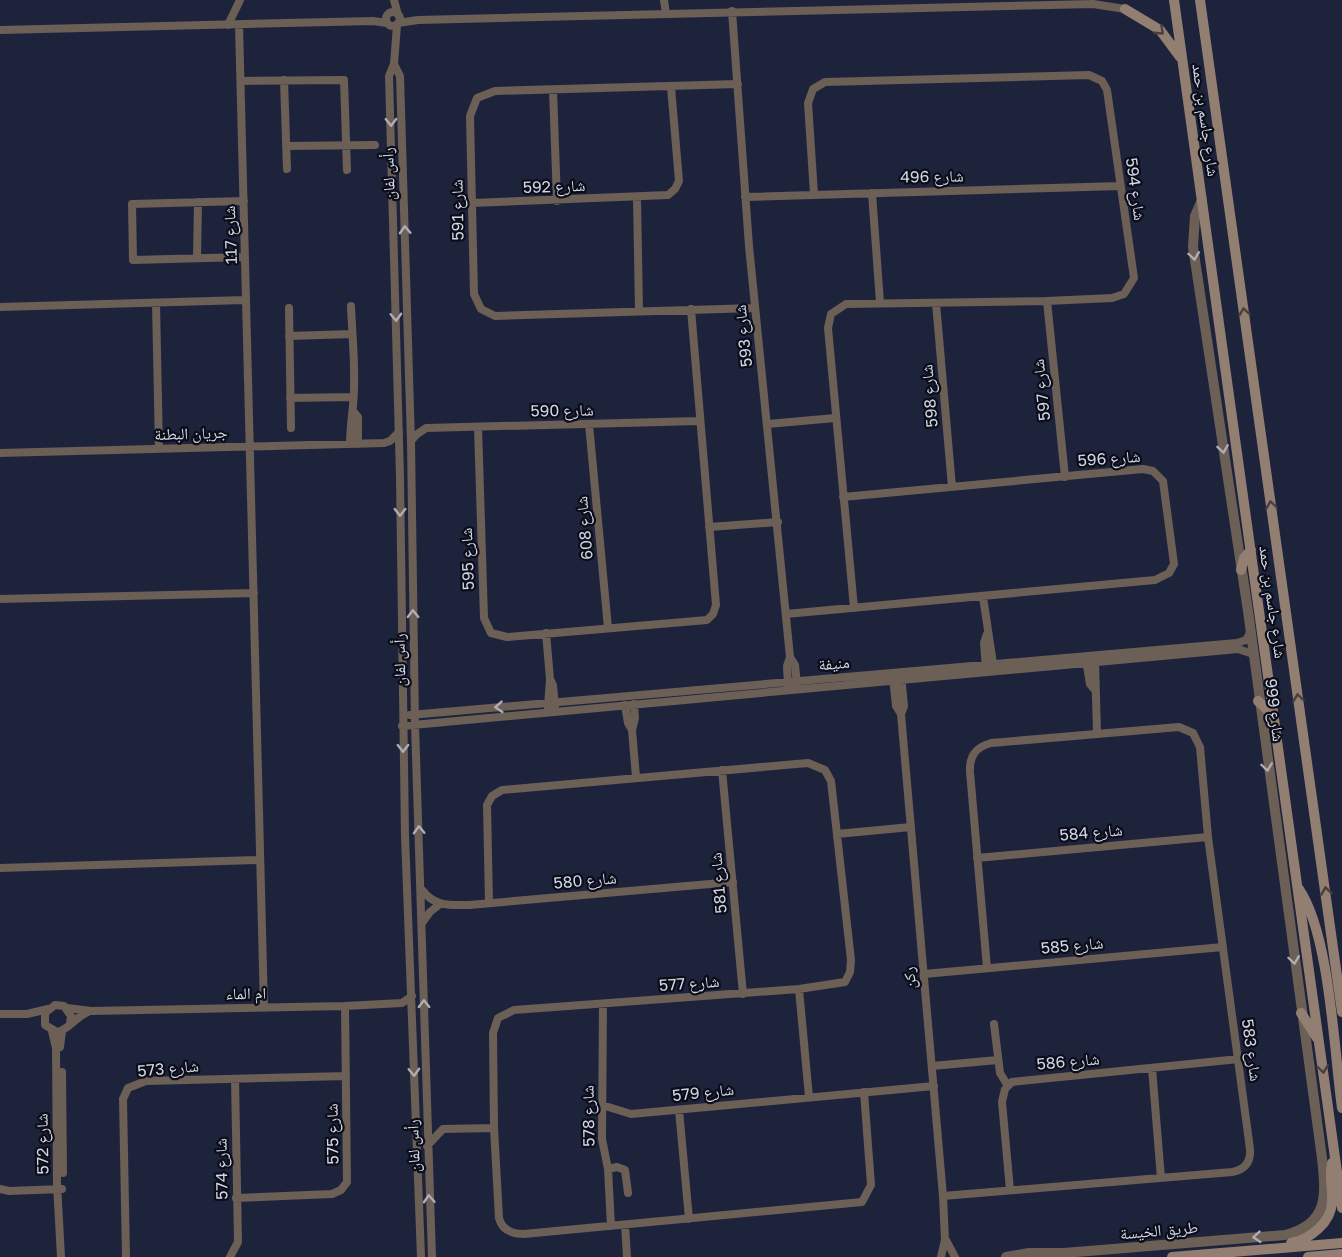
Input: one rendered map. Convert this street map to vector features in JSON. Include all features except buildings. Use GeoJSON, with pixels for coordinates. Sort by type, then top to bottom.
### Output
{"type":"FeatureCollection","features":[{"type":"Feature","properties":{"kind":"main road","name":"شارع جاسم بن حمد"},"geometry":{"type":"LineString","coordinates":[[1174,0],[1342,1208]]}},
{"type":"Feature","properties":{"kind":"main road","name":"شارع جاسم بن حمد"},"geometry":{"type":"LineString","coordinates":[[1200,0],[1342,1012]]}},
{"type":"Feature","properties":{"kind":"main road"},"geometry":{"type":"LineString","coordinates":[[1125,9],[1160,30],[1184,64]]}},
{"type":"Feature","properties":{"kind":"main road"},"geometry":{"type":"LineString","coordinates":[[1241,570],[1244,558],[1251,550]]}},
{"type":"Feature","properties":{"kind":"main road"},"geometry":{"type":"LineString","coordinates":[[1258,701],[1274,716]]}},
{"type":"Feature","properties":{"kind":"main road"},"geometry":{"type":"LineString","coordinates":[[1297,886],[1309,908],[1320,946],[1342,1108]]}},
{"type":"Feature","properties":{"kind":"main road"},"geometry":{"type":"LineString","coordinates":[[1301,1013],[1320,1044]]}},
{"type":"Feature","properties":{"kind":"main road"},"geometry":{"type":"LineString","coordinates":[[1276,1250],[1307,1238],[1328,1217],[1332,1206],[1330,1173],[1335,1154]]}},
{"type":"Feature","properties":{"kind":"main road","name":"طريق الخيسة"},"geometry":{"type":"LineString","coordinates":[[1172,1257],[1342,1243]]}},
{"type":"Feature","properties":{"kind":"main road"},"geometry":{"type":"LineString","coordinates":[[1308,1257],[1342,1254]]}},
{"type":"Feature","properties":{"kind":"street"},"geometry":{"type":"LineString","coordinates":[[228,25],[240,0]]}},
{"type":"Feature","properties":{"kind":"street","name":"رأس لفان"},"geometry":{"type":"LineString","coordinates":[[392,0],[394,64],[389,76],[400,477],[402,726],[421,1257]]}},
{"type":"Feature","properties":{"kind":"street"},"geometry":{"type":"LineString","coordinates":[[664,0],[666,14]]}},
{"type":"Feature","properties":{"kind":"street"},"geometry":{"type":"LineString","coordinates":[[1093,4],[1107,0]]}},
{"type":"Feature","properties":{"kind":"street"},"geometry":{"type":"LineString","coordinates":[[0,30],[1093,4],[1125,9]]}},
{"type":"Feature","properties":{"kind":"street","name":"شارع 593"},"geometry":{"type":"LineString","coordinates":[[732,11],[745,196],[778,522],[790,657],[787,666],[792,686]]}},
{"type":"Feature","properties":{"kind":"street","name":"شارع 117"},"geometry":{"type":"LineString","coordinates":[[239,24],[264,1008]]}},
{"type":"Feature","properties":{"kind":"street","name":"رأس لفان"},"geometry":{"type":"LineString","coordinates":[[394,64],[400,73],[412,476],[415,725],[432,1257]]}},
{"type":"Feature","properties":{"kind":"street","name":"شارع 594"},"geometry":{"type":"LineString","coordinates":[[814,194],[808,103],[813,89],[831,81],[1094,76],[1102,81],[1107,90],[1134,278],[1129,290],[1112,298],[936,303],[880,302],[841,305],[829,318],[835,418],[855,608]]}},
{"type":"Feature","properties":{"kind":"street"},"geometry":{"type":"LineString","coordinates":[[284,80],[287,170]]}},
{"type":"Feature","properties":{"kind":"street"},"geometry":{"type":"LineString","coordinates":[[241,81],[344,80],[347,170]]}},
{"type":"Feature","properties":{"kind":"street","name":"شارع 591"},"geometry":{"type":"LineString","coordinates":[[738,84],[488,91],[473,103],[470,116],[474,294],[477,304],[485,312],[501,316],[755,308]]}},
{"type":"Feature","properties":{"kind":"street","name":"شارع 592"},"geometry":{"type":"LineString","coordinates":[[472,203],[664,197],[672,193],[677,185],[671,87]]}},
{"type":"Feature","properties":{"kind":"street"},"geometry":{"type":"LineString","coordinates":[[553,90],[557,201]]}},
{"type":"Feature","properties":{"kind":"street"},"geometry":{"type":"LineString","coordinates":[[286,146],[375,145]]}},
{"type":"Feature","properties":{"kind":"street","name":"شارع 496"},"geometry":{"type":"LineString","coordinates":[[745,196],[1120,186]]}},
{"type":"Feature","properties":{"kind":"street"},"geometry":{"type":"LineString","coordinates":[[872,193],[880,302]]}},
{"type":"Feature","properties":{"kind":"street"},"geometry":{"type":"LineString","coordinates":[[637,198],[639,310]]}},
{"type":"Feature","properties":{"kind":"street","name":"شارع 999"},"geometry":{"type":"LineString","coordinates":[[1202,200],[1195,216],[1193,248],[1253,654],[1325,1186],[1323,1204],[1312,1222]]}},
{"type":"Feature","properties":{"kind":"street"},"geometry":{"type":"LineString","coordinates":[[244,201],[132,204],[133,260],[245,257]]}},
{"type":"Feature","properties":{"kind":"street"},"geometry":{"type":"LineString","coordinates":[[197,258],[198,202]]}},
{"type":"Feature","properties":{"kind":"street"},"geometry":{"type":"LineString","coordinates":[[0,307],[246,300]]}},
{"type":"Feature","properties":{"kind":"street","name":"شارع 597"},"geometry":{"type":"LineString","coordinates":[[1047,301],[1065,477]]}},
{"type":"Feature","properties":{"kind":"street"},"geometry":{"type":"LineString","coordinates":[[156,303],[159,449]]}},
{"type":"Feature","properties":{"kind":"street","name":"شارع 598"},"geometry":{"type":"LineString","coordinates":[[936,303],[952,487]]}},
{"type":"Feature","properties":{"kind":"street"},"geometry":{"type":"LineString","coordinates":[[351,306],[353,411],[358,417],[354,444]]}},
{"type":"Feature","properties":{"kind":"street"},"geometry":{"type":"LineString","coordinates":[[289,308],[291,428]]}},
{"type":"Feature","properties":{"kind":"street","name":"شارع 595"},"geometry":{"type":"LineString","coordinates":[[478,427],[484,622],[488,630],[498,637],[703,621],[710,617],[716,605],[690,309]]}},
{"type":"Feature","properties":{"kind":"street"},"geometry":{"type":"LineString","coordinates":[[289,336],[352,334]]}},
{"type":"Feature","properties":{"kind":"street"},"geometry":{"type":"LineString","coordinates":[[291,398],[353,397]]}},
{"type":"Feature","properties":{"kind":"street"},"geometry":{"type":"LineString","coordinates":[[410,412],[416,422],[426,428],[411,442]]}},
{"type":"Feature","properties":{"kind":"street"},"geometry":{"type":"LineString","coordinates":[[768,424],[835,418]]}},
{"type":"Feature","properties":{"kind":"street","name":"شارع 590"},"geometry":{"type":"LineString","coordinates":[[426,428],[699,420]]}},
{"type":"Feature","properties":{"kind":"street","name":"شارع 608"},"geometry":{"type":"LineString","coordinates":[[589,424],[608,628]]}},
{"type":"Feature","properties":{"kind":"street"},"geometry":{"type":"LineString","coordinates":[[384,443],[390,441],[399,432]]}},
{"type":"Feature","properties":{"kind":"street"},"geometry":{"type":"LineString","coordinates":[[384,443],[399,452]]}},
{"type":"Feature","properties":{"kind":"street","name":"جريان البطنة"},"geometry":{"type":"LineString","coordinates":[[0,453],[384,443]]}},
{"type":"Feature","properties":{"kind":"street","name":"شارع 596"},"geometry":{"type":"LineString","coordinates":[[786,614],[1155,580],[1165,577],[1172,569],[1175,559],[1164,486],[1158,474],[1143,469],[843,497]]}},
{"type":"Feature","properties":{"kind":"street"},"geometry":{"type":"LineString","coordinates":[[400,477],[412,476]]}},
{"type":"Feature","properties":{"kind":"street"},"geometry":{"type":"LineString","coordinates":[[709,527],[778,522]]}},
{"type":"Feature","properties":{"kind":"street"},"geometry":{"type":"LineString","coordinates":[[0,599],[254,593]]}},
{"type":"Feature","properties":{"kind":"street"},"geometry":{"type":"LineString","coordinates":[[983,597],[987,634],[984,640],[990,669]]}},
{"type":"Feature","properties":{"kind":"street"},"geometry":{"type":"LineString","coordinates":[[546,633],[551,708]]}},
{"type":"Feature","properties":{"kind":"street","name":"منيفة"},"geometry":{"type":"LineString","coordinates":[[1090,660],[1237,643],[1246,640],[1250,633]]}},
{"type":"Feature","properties":{"kind":"street","name":"منيفة"},"geometry":{"type":"LineString","coordinates":[[402,726],[551,708],[1090,660],[1238,650],[1253,654]]}},
{"type":"Feature","properties":{"kind":"street"},"geometry":{"type":"LineString","coordinates":[[1090,660],[1090,684],[1094,689],[1097,733]]}},
{"type":"Feature","properties":{"kind":"street","name":"ركن"},"geometry":{"type":"LineString","coordinates":[[897,677],[896,706],[901,714],[943,1196],[945,1240],[941,1257]]}},
{"type":"Feature","properties":{"kind":"street","name":"منيفة"},"geometry":{"type":"LineString","coordinates":[[402,716],[455,710],[629,704],[792,686]]}},
{"type":"Feature","properties":{"kind":"street"},"geometry":{"type":"LineString","coordinates":[[629,704],[628,723],[632,730],[636,777]]}},
{"type":"Feature","properties":{"kind":"street","name":"شارع 583"},"geometry":{"type":"LineString","coordinates":[[943,1196],[1232,1173],[1246,1165],[1251,1155],[1208,837],[1200,747],[1193,733],[1179,728],[1097,733],[991,743],[975,751],[970,766],[987,968]]}},
{"type":"Feature","properties":{"kind":"street","name":"شارع 577"},"geometry":{"type":"LineString","coordinates":[[489,903],[487,805],[492,796],[513,788],[808,763],[820,766],[831,781],[850,972],[840,985],[514,1010],[498,1018],[493,1033],[494,1128],[499,1218],[505,1229],[520,1234],[689,1220],[861,1202],[871,1185],[864,1092]]}},
{"type":"Feature","properties":{"kind":"street","name":"شارع 581"},"geometry":{"type":"LineString","coordinates":[[722,770],[743,994]]}},
{"type":"Feature","properties":{"kind":"street"},"geometry":{"type":"LineString","coordinates":[[837,834],[911,827]]}},
{"type":"Feature","properties":{"kind":"street","name":"شارع 584"},"geometry":{"type":"LineString","coordinates":[[977,858],[1208,837]]}},
{"type":"Feature","properties":{"kind":"street"},"geometry":{"type":"LineString","coordinates":[[0,867],[260,860]]}},
{"type":"Feature","properties":{"kind":"street","name":"شارع 580"},"geometry":{"type":"LineString","coordinates":[[440,904],[489,903],[733,882]]}},
{"type":"Feature","properties":{"kind":"street"},"geometry":{"type":"LineString","coordinates":[[422,889],[431,900],[440,904],[422,923]]}},
{"type":"Feature","properties":{"kind":"street","name":"شارع 585"},"geometry":{"type":"LineString","coordinates":[[924,974],[1223,947]]}},
{"type":"Feature","properties":{"kind":"street"},"geometry":{"type":"LineString","coordinates":[[799,989],[809,1097]]}},
{"type":"Feature","properties":{"kind":"street"},"geometry":{"type":"LineString","coordinates":[[412,996],[402,1003],[412,1014]]}},
{"type":"Feature","properties":{"kind":"street","name":"ام الماء"},"geometry":{"type":"LineString","coordinates":[[67,1008],[91,1011],[402,1003]]}},
{"type":"Feature","properties":{"kind":"street","name":"شارع 578"},"geometry":{"type":"LineString","coordinates":[[603,1004],[603,1149],[608,1169],[611,1226]]}},
{"type":"Feature","properties":{"kind":"street"},"geometry":{"type":"LineString","coordinates":[[0,1014],[27,1014],[56,1005],[67,1008],[71,1016],[70,1024]]}},
{"type":"Feature","properties":{"kind":"street","name":"شارع 575"},"geometry":{"type":"LineString","coordinates":[[236,1198],[327,1194],[341,1190],[348,1177],[345,1006]]}},
{"type":"Feature","properties":{"kind":"street"},"geometry":{"type":"LineString","coordinates":[[44,1022],[48,1009]]}},
{"type":"Feature","properties":{"kind":"street"},"geometry":{"type":"LineString","coordinates":[[27,1014],[44,1022],[52,1031],[62,1032],[79,1016],[91,1011]]}},
{"type":"Feature","properties":{"kind":"street"},"geometry":{"type":"LineString","coordinates":[[994,1024],[1001,1077],[1008,1086],[1002,1102],[1010,1190]]}},
{"type":"Feature","properties":{"kind":"street","name":"شارع 572"},"geometry":{"type":"LineString","coordinates":[[52,1031],[56,1048],[63,1257]]}},
{"type":"Feature","properties":{"kind":"street","name":"شارع 572"},"geometry":{"type":"LineString","coordinates":[[60,1186],[62,1032]]}},
{"type":"Feature","properties":{"kind":"street","name":"شارع 586"},"geometry":{"type":"LineString","coordinates":[[1008,1086],[1017,1080],[1239,1059]]}},
{"type":"Feature","properties":{"kind":"street"},"geometry":{"type":"LineString","coordinates":[[932,1066],[998,1060]]}},
{"type":"Feature","properties":{"kind":"street"},"geometry":{"type":"LineString","coordinates":[[1152,1068],[1161,1178]]}},
{"type":"Feature","properties":{"kind":"street","name":"شارع 573"},"geometry":{"type":"LineString","coordinates":[[126,1257],[125,1093],[139,1082],[346,1076]]}},
{"type":"Feature","properties":{"kind":"street","name":"شارع 574"},"geometry":{"type":"LineString","coordinates":[[230,1257],[238,1242],[235,1079]]}},
{"type":"Feature","properties":{"kind":"street","name":"شارع 579"},"geometry":{"type":"LineString","coordinates":[[602,1105],[631,1114],[934,1086]]}},
{"type":"Feature","properties":{"kind":"street"},"geometry":{"type":"LineString","coordinates":[[679,1110],[689,1220]]}},
{"type":"Feature","properties":{"kind":"street"},"geometry":{"type":"LineString","coordinates":[[427,1112],[443,1129]]}},
{"type":"Feature","properties":{"kind":"street"},"geometry":{"type":"LineString","coordinates":[[427,1146],[443,1129],[494,1128]]}},
{"type":"Feature","properties":{"kind":"street"},"geometry":{"type":"LineString","coordinates":[[608,1169],[617,1167],[625,1170],[628,1193]]}},
{"type":"Feature","properties":{"kind":"street"},"geometry":{"type":"LineString","coordinates":[[0,1188],[60,1186]]}},
{"type":"Feature","properties":{"kind":"street","name":"طريق الخيسة"},"geometry":{"type":"LineString","coordinates":[[1006,1257],[1029,1253],[1058,1254],[1285,1235],[1297,1232],[1312,1222]]}},
{"type":"Feature","properties":{"kind":"street"},"geometry":{"type":"LineString","coordinates":[[625,1225],[627,1257]]}},
{"type":"Feature","properties":{"kind":"street","name":"ركن"},"geometry":{"type":"LineString","coordinates":[[945,1240],[955,1257]]}}]}
